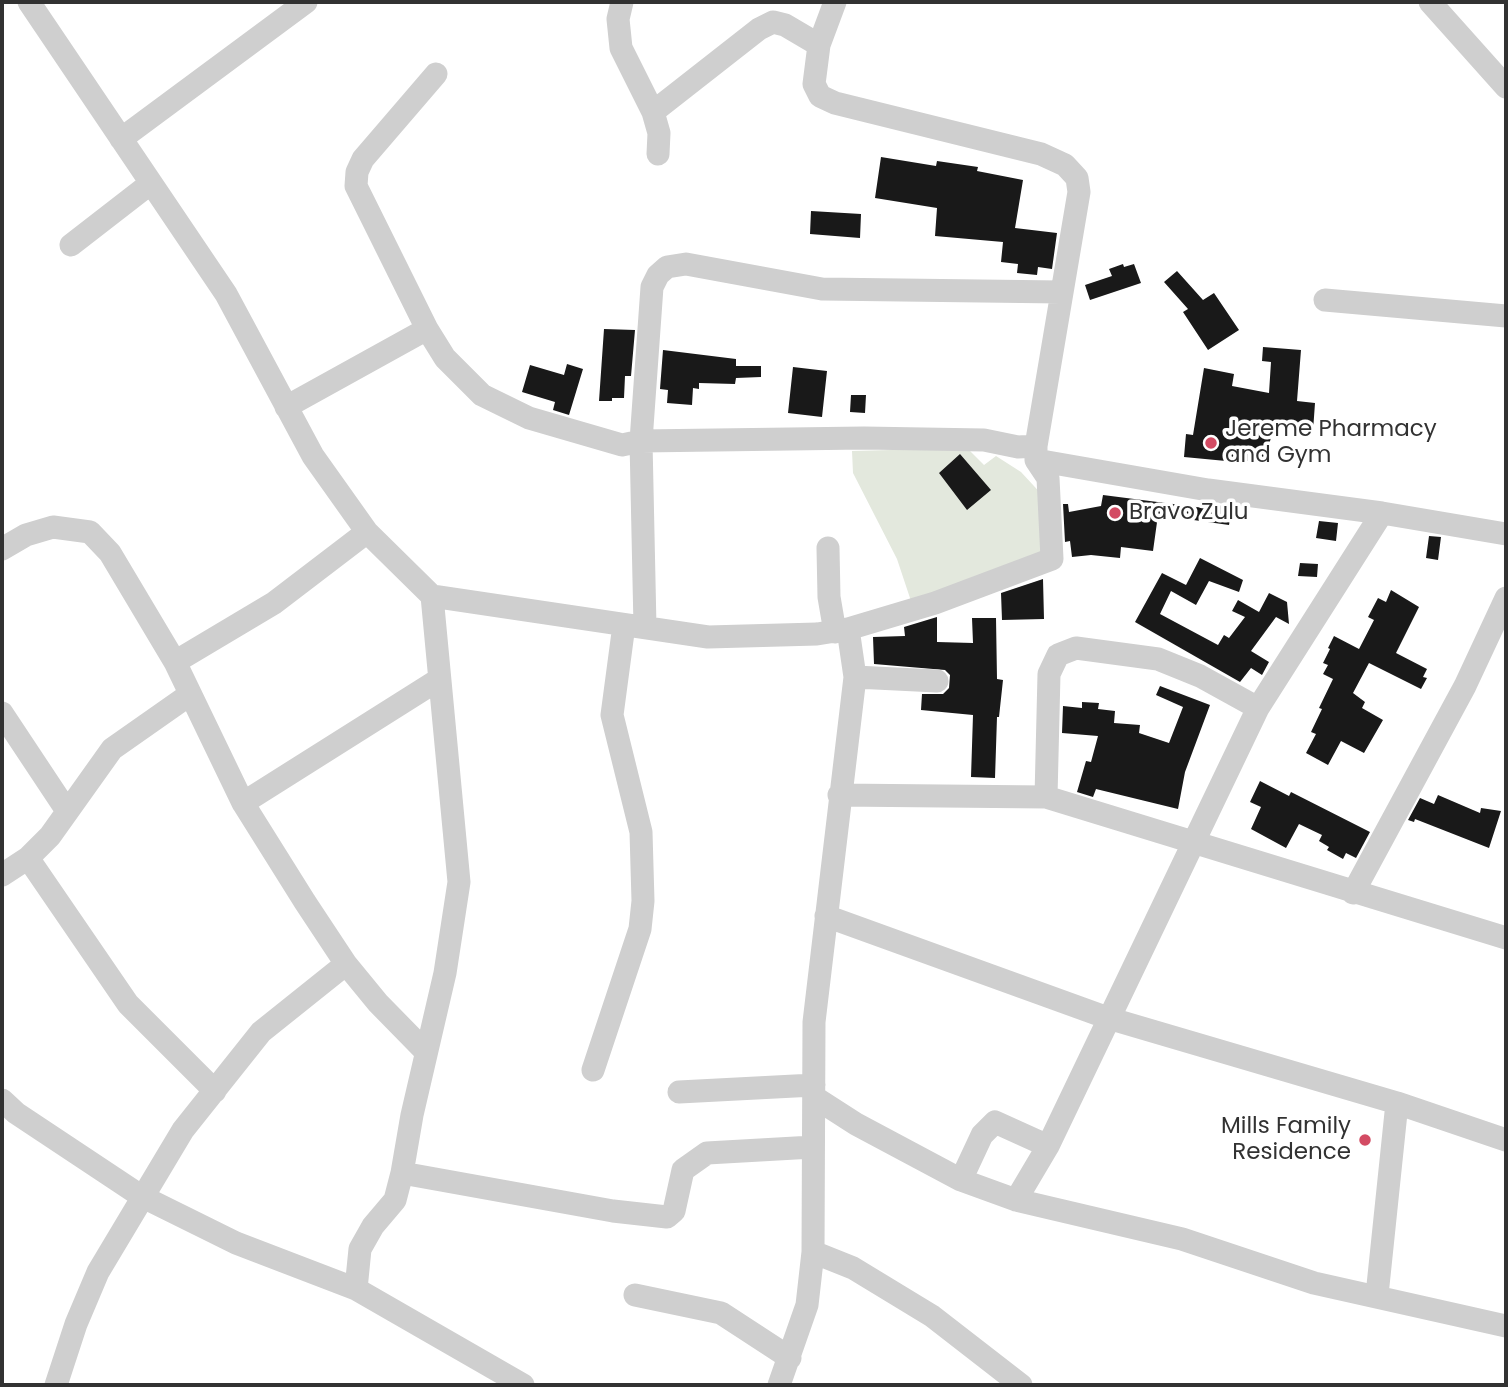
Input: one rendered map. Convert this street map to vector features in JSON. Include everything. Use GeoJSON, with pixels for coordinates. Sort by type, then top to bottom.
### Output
{"type":"FeatureCollection","features":[{"type":"Feature","properties":{"kind":"street"},"geometry":{"type":"LineString","coordinates":[[29,2],[226,294],[313,456],[367,531],[432,596],[708,637],[841,631],[935,603],[1052,559],[1048,478],[1036,453],[1079,192],[1077,178],[1065,165],[1041,154],[835,103],[820,96],[814,84],[819,45],[835,2]]}},
{"type":"Feature","properties":{"kind":"street"},"geometry":{"type":"LineString","coordinates":[[121,139],[306,2]]}},
{"type":"Feature","properties":{"kind":"street"},"geometry":{"type":"LineString","coordinates":[[622,2],[618,19],[621,48],[653,112],[659,133],[658,154]]}},
{"type":"Feature","properties":{"kind":"street"},"geometry":{"type":"LineString","coordinates":[[1430,2],[1506,88]]}},
{"type":"Feature","properties":{"kind":"street"},"geometry":{"type":"LineString","coordinates":[[653,112],[759,29],[773,22],[819,45]]}},
{"type":"Feature","properties":{"kind":"street"},"geometry":{"type":"LineString","coordinates":[[436,74],[363,159],[357,172],[356,186],[427,329],[445,358],[482,395],[529,418],[622,445],[641,441],[864,438],[984,440],[1208,490],[1382,513],[1506,534]]}},
{"type":"Feature","properties":{"kind":"street"},"geometry":{"type":"LineString","coordinates":[[71,244],[151,183]]}},
{"type":"Feature","properties":{"kind":"street"},"geometry":{"type":"LineString","coordinates":[[593,1070],[640,929],[643,901],[641,832],[612,715],[635,626],[641,441],[652,287],[657,275],[667,267],[686,264],[822,289],[1061,292]]}},
{"type":"Feature","properties":{"kind":"street"},"geometry":{"type":"LineString","coordinates":[[1325,300],[1506,316]]}},
{"type":"Feature","properties":{"kind":"street"},"geometry":{"type":"LineString","coordinates":[[286,407],[427,329]]}},
{"type":"Feature","properties":{"kind":"street"},"geometry":{"type":"LineString","coordinates":[[1016,1200],[1048,1146],[1258,708],[1382,513]]}},
{"type":"Feature","properties":{"kind":"street"},"geometry":{"type":"LineString","coordinates":[[2,549],[26,535],[53,527],[90,532],[110,553],[175,662],[243,803],[346,964],[426,1052]]}},
{"type":"Feature","properties":{"kind":"street"},"geometry":{"type":"LineString","coordinates":[[175,662],[274,603],[367,531]]}},
{"type":"Feature","properties":{"kind":"street"},"geometry":{"type":"LineString","coordinates":[[779,1385],[807,1305],[813,1252],[814,1022],[855,677],[829,597],[828,548]]}},
{"type":"Feature","properties":{"kind":"street"},"geometry":{"type":"LineString","coordinates":[[356,1289],[360,1249],[373,1226],[395,1200],[402,1173],[426,1052],[446,973],[459,882],[432,596]]}},
{"type":"Feature","properties":{"kind":"street"},"geometry":{"type":"LineString","coordinates":[[1353,893],[1465,687],[1506,598]]}},
{"type":"Feature","properties":{"kind":"street"},"geometry":{"type":"LineString","coordinates":[[1046,797],[1049,674],[1058,655],[1076,648],[1158,659],[1200,676],[1258,708]]}},
{"type":"Feature","properties":{"kind":"street"},"geometry":{"type":"LineString","coordinates":[[855,677],[937,681]]}},
{"type":"Feature","properties":{"kind":"street"},"geometry":{"type":"LineString","coordinates":[[243,803],[438,680]]}},
{"type":"Feature","properties":{"kind":"street"},"geometry":{"type":"LineString","coordinates":[[2,875],[28,858],[67,811],[112,749],[189,695]]}},
{"type":"Feature","properties":{"kind":"street"},"geometry":{"type":"LineString","coordinates":[[2,713],[67,811]]}},
{"type":"Feature","properties":{"kind":"street"},"geometry":{"type":"LineString","coordinates":[[839,795],[1046,797],[1506,938]]}},
{"type":"Feature","properties":{"kind":"street"},"geometry":{"type":"LineString","coordinates":[[28,858],[128,1003],[215,1091]]}},
{"type":"Feature","properties":{"kind":"street"},"geometry":{"type":"LineString","coordinates":[[827,916],[1108,1018],[1397,1103],[1506,1140]]}},
{"type":"Feature","properties":{"kind":"street"},"geometry":{"type":"LineString","coordinates":[[57,1385],[76,1324],[98,1272],[141,1196],[183,1130],[261,1032],[346,964]]}},
{"type":"Feature","properties":{"kind":"street"},"geometry":{"type":"LineString","coordinates":[[679,1092],[814,1091],[856,1124],[961,1180],[1016,1200],[1182,1239],[1314,1283],[1506,1326]]}},
{"type":"Feature","properties":{"kind":"street"},"geometry":{"type":"LineString","coordinates":[[2,1100],[141,1196],[216,1234],[356,1289],[518,1384]]}},
{"type":"Feature","properties":{"kind":"street"},"geometry":{"type":"LineString","coordinates":[[1377,1295],[1397,1103]]}},
{"type":"Feature","properties":{"kind":"street"},"geometry":{"type":"LineString","coordinates":[[961,1180],[982,1135],[995,1122],[1048,1146]]}},
{"type":"Feature","properties":{"kind":"street"},"geometry":{"type":"LineString","coordinates":[[402,1173],[667,1217],[674,1211],[683,1170],[707,1153],[813,1147]]}},
{"type":"Feature","properties":{"kind":"street"},"geometry":{"type":"LineString","coordinates":[[813,1252],[853,1268],[932,1315],[1021,1385]]}},
{"type":"Feature","properties":{"kind":"street"},"geometry":{"type":"LineString","coordinates":[[635,1295],[721,1313],[790,1358]]}},
{"type":"Feature","properties":{"kind":"shaded area"},"geometry":{"type":"Polygon","coordinates":[[[967,448],[984,465],[996,456],[1021,472],[1046,499],[1047,558],[911,601],[897,559],[853,473],[852,451],[967,448]]]}},
{"type":"Feature","properties":{"kind":"building"},"geometry":{"type":"Polygon","coordinates":[[[881,157],[936,166],[937,161],[978,167],[977,171],[1023,180],[1015,228],[1057,233],[1052,269],[1038,267],[1037,275],[1017,273],[1018,264],[1001,262],[1003,242],[935,236],[937,208],[875,198],[881,157]]]}},
{"type":"Feature","properties":{"kind":"building"},"geometry":{"type":"Polygon","coordinates":[[[811,211],[861,214],[860,238],[810,234],[811,211]]]}},
{"type":"Feature","properties":{"kind":"building"},"geometry":{"type":"Polygon","coordinates":[[[1123,264],[1124,267],[1134,264],[1141,283],[1090,300],[1085,285],[1112,276],[1109,269],[1123,264]]]}},
{"type":"Feature","properties":{"kind":"building"},"geometry":{"type":"Polygon","coordinates":[[[1177,271],[1203,300],[1214,293],[1239,330],[1208,350],[1183,312],[1188,309],[1164,282],[1177,271]]]}},
{"type":"Feature","properties":{"kind":"building"},"geometry":{"type":"Polygon","coordinates":[[[604,329],[635,330],[631,376],[625,376],[624,398],[612,398],[612,401],[599,401],[604,329]]]}},
{"type":"Feature","properties":{"kind":"building"},"geometry":{"type":"Polygon","coordinates":[[[1263,347],[1301,350],[1297,401],[1315,403],[1313,431],[1274,426],[1264,464],[1226,457],[1226,461],[1184,457],[1186,434],[1193,435],[1204,368],[1234,374],[1232,386],[1269,393],[1271,362],[1262,361],[1263,347]]]}},
{"type":"Feature","properties":{"kind":"building"},"geometry":{"type":"Polygon","coordinates":[[[663,350],[736,359],[736,366],[761,366],[761,377],[736,378],[735,384],[699,383],[699,389],[693,388],[692,405],[667,403],[668,390],[660,389],[663,350]]]}},
{"type":"Feature","properties":{"kind":"building"},"geometry":{"type":"Polygon","coordinates":[[[567,364],[583,369],[569,415],[553,410],[555,402],[522,392],[530,365],[564,375],[567,364]]]}},
{"type":"Feature","properties":{"kind":"building"},"geometry":{"type":"Polygon","coordinates":[[[793,367],[827,371],[822,417],[788,413],[793,367]]]}},
{"type":"Feature","properties":{"kind":"building"},"geometry":{"type":"Polygon","coordinates":[[[851,395],[866,395],[865,413],[850,412],[851,395]]]}},
{"type":"Feature","properties":{"kind":"building"},"geometry":{"type":"Polygon","coordinates":[[[960,454],[991,490],[967,510],[939,473],[960,454]]]}},
{"type":"Feature","properties":{"kind":"building"},"geometry":{"type":"Polygon","coordinates":[[[1103,495],[1212,509],[1213,505],[1232,507],[1229,525],[1158,515],[1153,551],[1121,547],[1120,558],[1091,555],[1072,557],[1070,541],[1065,542],[1063,504],[1068,504],[1069,512],[1101,506],[1103,495]]]}},
{"type":"Feature","properties":{"kind":"building"},"geometry":{"type":"Polygon","coordinates":[[[1319,521],[1338,523],[1336,541],[1316,538],[1319,521]]]}},
{"type":"Feature","properties":{"kind":"building"},"geometry":{"type":"Polygon","coordinates":[[[1429,536],[1441,537],[1438,560],[1426,558],[1429,536]]]}},
{"type":"Feature","properties":{"kind":"building"},"geometry":{"type":"Polygon","coordinates":[[[1200,558],[1243,580],[1239,592],[1209,581],[1196,605],[1171,591],[1160,614],[1218,645],[1224,635],[1229,638],[1245,617],[1232,611],[1238,600],[1259,612],[1269,593],[1287,602],[1289,624],[1276,617],[1251,651],[1269,662],[1262,675],[1251,668],[1240,682],[1135,622],[1162,573],[1186,585],[1200,558]]]}},
{"type":"Feature","properties":{"kind":"building"},"geometry":{"type":"Polygon","coordinates":[[[1300,563],[1318,564],[1317,577],[1298,576],[1300,563]]]}},
{"type":"Feature","properties":{"kind":"building"},"geometry":{"type":"Polygon","coordinates":[[[1043,579],[1044,619],[1002,620],[1001,593],[1043,579]]]}},
{"type":"Feature","properties":{"kind":"building"},"geometry":{"type":"Polygon","coordinates":[[[1391,590],[1419,607],[1396,653],[1427,669],[1423,677],[1427,678],[1421,689],[1369,663],[1353,693],[1365,702],[1362,708],[1383,720],[1364,753],[1341,741],[1328,765],[1306,753],[1316,734],[1311,732],[1322,709],[1319,708],[1333,679],[1323,674],[1328,665],[1323,663],[1330,649],[1328,648],[1334,636],[1359,649],[1374,620],[1368,617],[1378,598],[1386,602],[1391,590]]]}},
{"type":"Feature","properties":{"kind":"building"},"geometry":{"type":"Polygon","coordinates":[[[937,617],[937,642],[973,643],[972,618],[996,618],[997,679],[1003,680],[997,717],[995,778],[971,777],[973,715],[921,710],[922,694],[943,694],[949,688],[950,675],[945,670],[874,664],[873,637],[905,636],[904,627],[937,617]]]}},
{"type":"Feature","properties":{"kind":"building"},"geometry":{"type":"Polygon","coordinates":[[[1160,686],[1210,705],[1185,772],[1178,809],[1096,789],[1093,797],[1077,792],[1086,761],[1091,762],[1098,736],[1062,733],[1063,706],[1082,708],[1082,702],[1099,703],[1098,709],[1115,711],[1114,723],[1140,725],[1139,733],[1169,743],[1183,707],[1156,695],[1160,686]]]}},
{"type":"Feature","properties":{"kind":"building"},"geometry":{"type":"Polygon","coordinates":[[[1260,781],[1289,796],[1291,792],[1370,832],[1356,858],[1346,853],[1343,859],[1327,850],[1329,847],[1319,841],[1322,835],[1299,824],[1286,848],[1251,829],[1261,807],[1250,802],[1260,781]]]}},
{"type":"Feature","properties":{"kind":"building"},"geometry":{"type":"Polygon","coordinates":[[[1438,795],[1480,813],[1481,808],[1501,811],[1489,848],[1415,819],[1414,822],[1408,820],[1420,798],[1434,804],[1438,795]]]}},
{"type":"Feature","properties":{"kind":"place","name":"Jereme Pharmacy and Gym"},"geometry":{"type":"Point","coordinates":[1211,443]}},
{"type":"Feature","properties":{"kind":"place","name":"Bravo Zulu"},"geometry":{"type":"Point","coordinates":[1115,513]}},
{"type":"Feature","properties":{"kind":"place","name":"Mills Family Residence"},"geometry":{"type":"Point","coordinates":[1365,1140]}}]}
